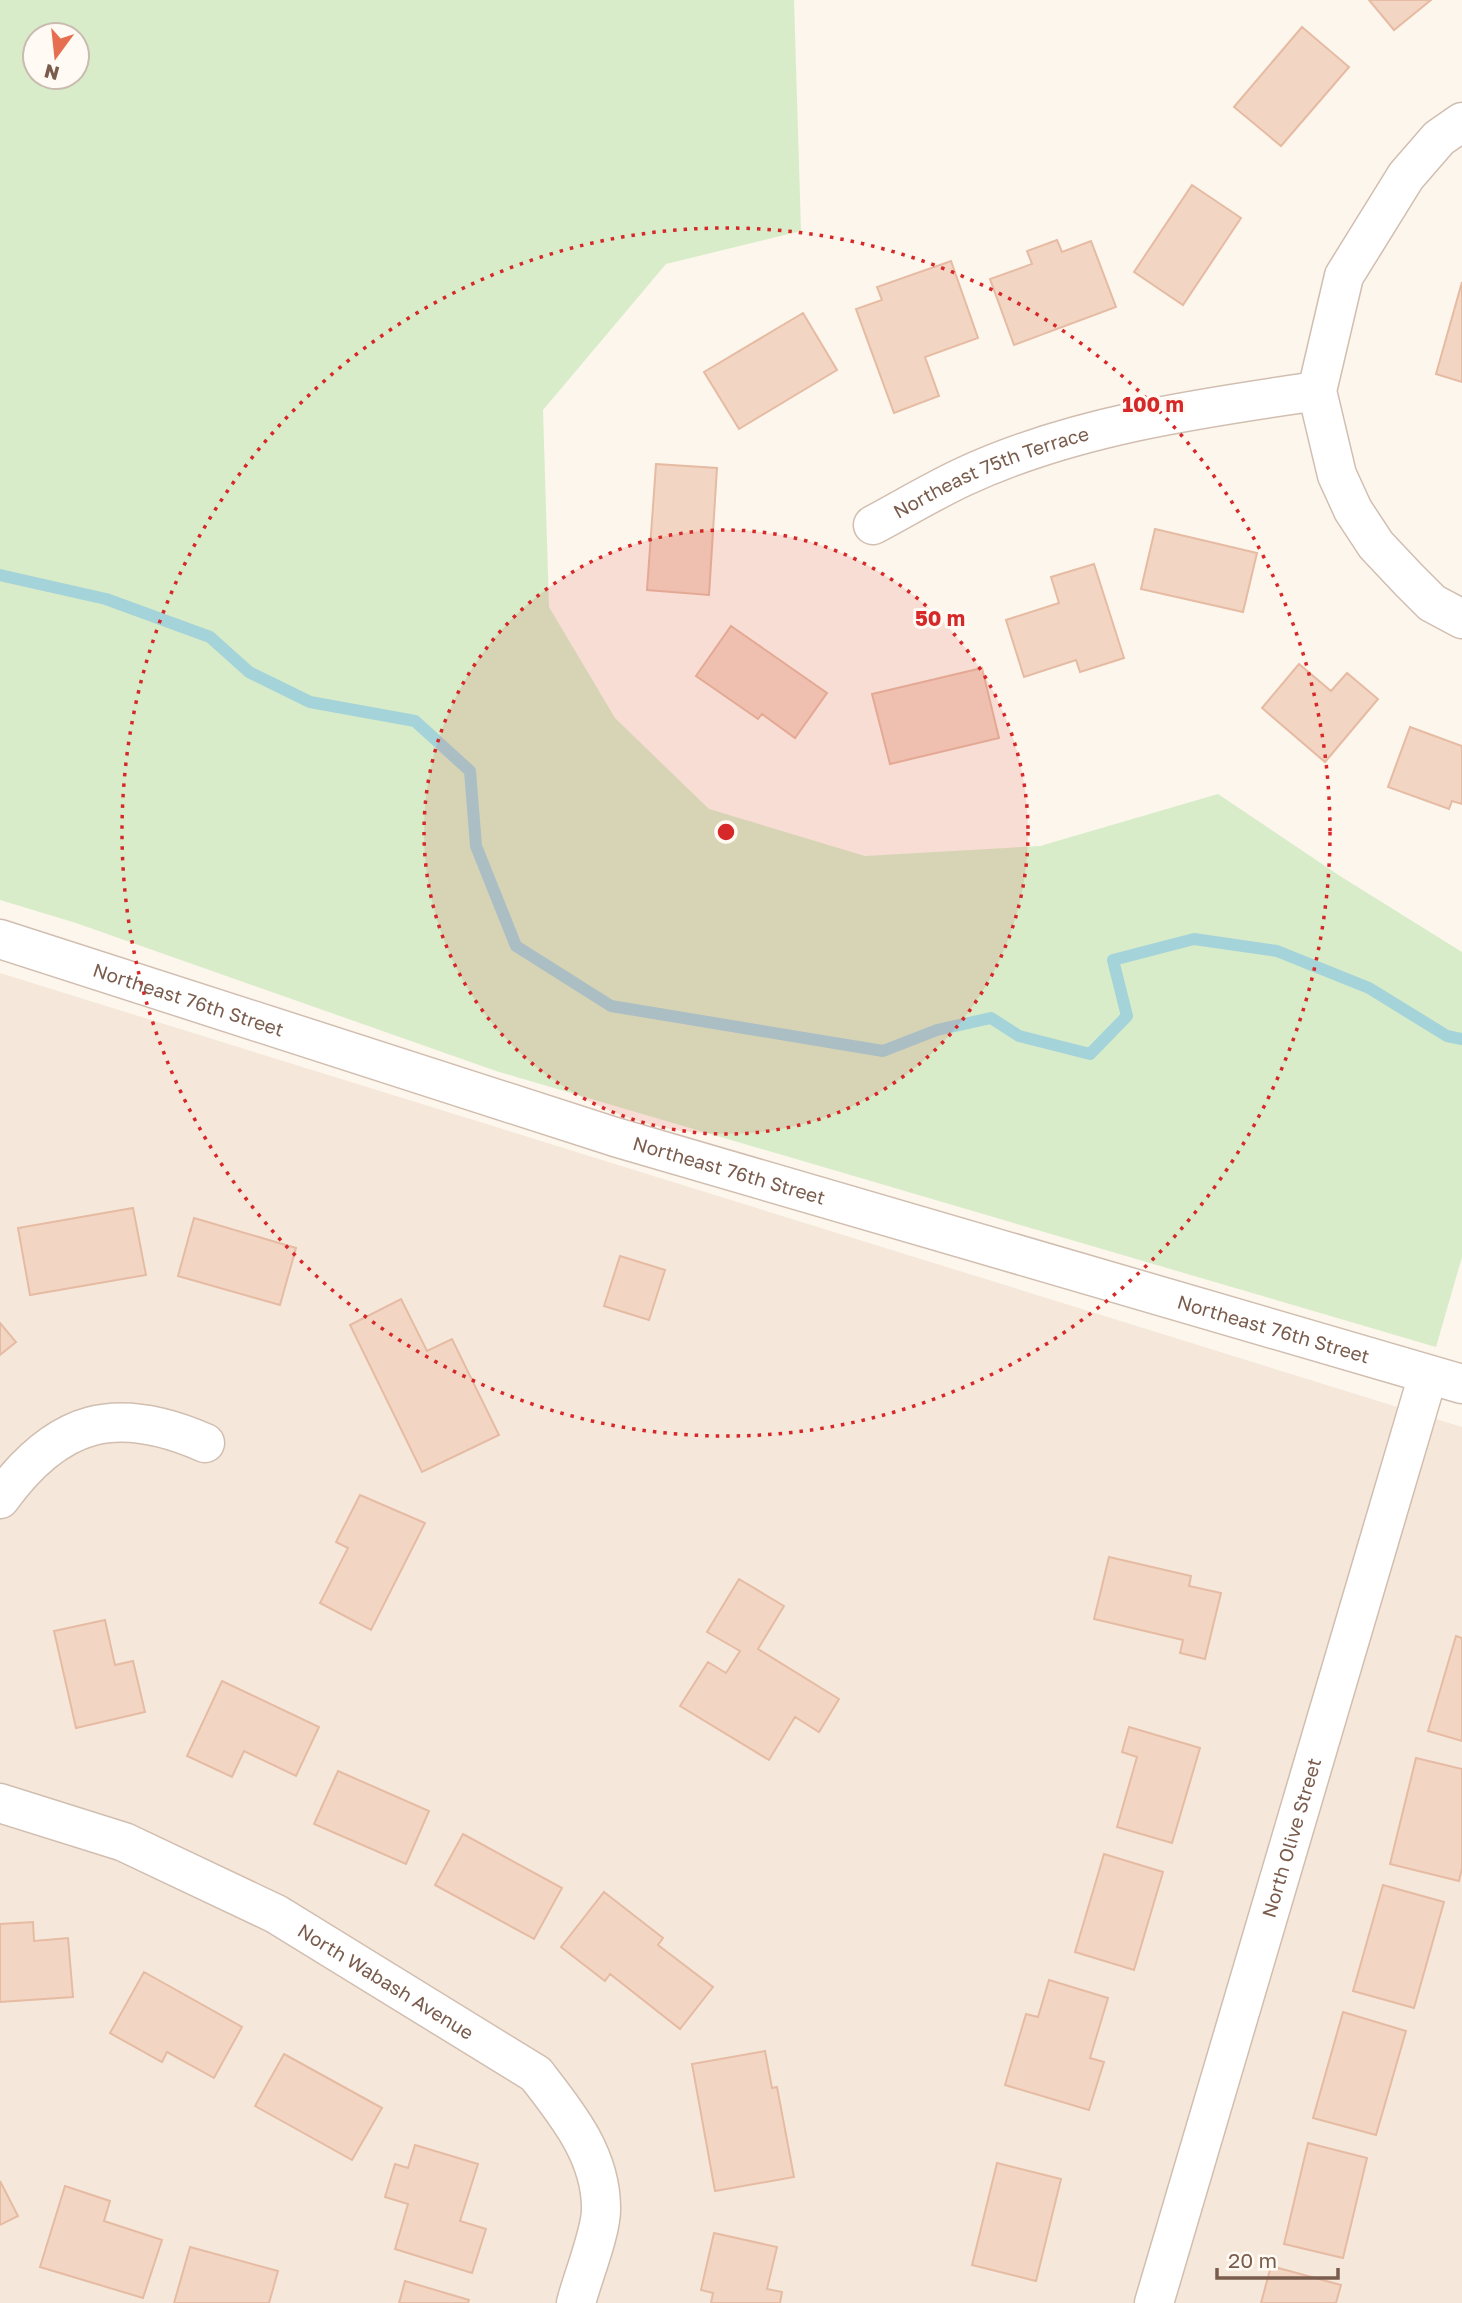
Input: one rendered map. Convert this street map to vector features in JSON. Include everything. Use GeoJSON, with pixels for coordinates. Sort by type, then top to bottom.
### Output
{"type":"FeatureCollection","features":[{"type":"Feature","properties":{"kind":"street"},"geometry":{"type":"LineString","coordinates":[[1462,122],[1439,138],[1406,176],[1344,276],[1317,391],[1337,475],[1353,510],[1376,545],[1409,580],[1432,603],[1462,619]]}},
{"type":"Feature","properties":{"kind":"street","name":"Northeast 75th Terrace"},"geometry":{"type":"LineString","coordinates":[[873,524],[965,476],[1040,448],[1156,417],[1317,391]]}},
{"type":"Feature","properties":{"kind":"street","name":"Northeast 76th Street"},"geometry":{"type":"LineString","coordinates":[[0,939],[615,1137],[1445,1380]]}},
{"type":"Feature","properties":{"kind":"street","name":"North Olive Street"},"geometry":{"type":"LineString","coordinates":[[1154,2303],[1445,1380]]}},
{"type":"Feature","properties":{"kind":"street"},"geometry":{"type":"LineString","coordinates":[[0,1499],[15,1478],[75,1429],[126,1420],[180,1432],[205,1443]]}},
{"type":"Feature","properties":{"kind":"street","name":"North Wabash Avenue"},"geometry":{"type":"LineString","coordinates":[[0,1802],[124,1842],[276,1914],[536,2074],[568,2113],[594,2162],[601,2210],[576,2303]]}},
{"type":"Feature","properties":{"kind":"shaded area"},"geometry":{"type":"Polygon","coordinates":[[[0,973],[1462,1427],[1462,2303],[0,2303],[0,973]]]}},
{"type":"Feature","properties":{"kind":"green space"},"geometry":{"type":"Polygon","coordinates":[[[0,0],[794,0],[801,231],[666,264],[543,410],[549,607],[615,718],[709,809],[865,856],[1040,846],[1218,794],[1340,876],[1462,952],[1462,1257],[1436,1347],[496,1071],[76,923],[0,900],[0,0]]]}},
{"type":"Feature","properties":{"kind":"building"},"geometry":{"type":"Polygon","coordinates":[[[1369,0],[1431,0],[1394,30],[1369,0]]]}},
{"type":"Feature","properties":{"kind":"building"},"geometry":{"type":"Polygon","coordinates":[[[1302,27],[1349,67],[1281,146],[1234,107],[1302,27]]]}},
{"type":"Feature","properties":{"kind":"building"},"geometry":{"type":"Polygon","coordinates":[[[1192,185],[1241,218],[1183,305],[1134,272],[1192,185]]]}},
{"type":"Feature","properties":{"kind":"building"},"geometry":{"type":"Polygon","coordinates":[[[1057,240],[1062,252],[1091,241],[1116,307],[1014,345],[990,279],[1032,264],[1027,251],[1057,240]]]}},
{"type":"Feature","properties":{"kind":"building"},"geometry":{"type":"Polygon","coordinates":[[[951,261],[978,338],[925,357],[939,396],[894,413],[856,309],[882,300],[877,287],[951,261]]]}},
{"type":"Feature","properties":{"kind":"building"},"geometry":{"type":"Polygon","coordinates":[[[1462,282],[1462,382],[1436,374],[1462,282]]]}},
{"type":"Feature","properties":{"kind":"building"},"geometry":{"type":"Polygon","coordinates":[[[803,313],[837,370],[739,429],[704,372],[803,313]]]}},
{"type":"Feature","properties":{"kind":"building"},"geometry":{"type":"Polygon","coordinates":[[[656,464],[717,468],[709,595],[647,590],[656,464]]]}},
{"type":"Feature","properties":{"kind":"building"},"geometry":{"type":"Polygon","coordinates":[[[1155,529],[1257,553],[1243,612],[1141,589],[1155,529]]]}},
{"type":"Feature","properties":{"kind":"building"},"geometry":{"type":"Polygon","coordinates":[[[1094,564],[1124,658],[1080,672],[1076,660],[1024,677],[1006,620],[1059,603],[1051,577],[1094,564]]]}},
{"type":"Feature","properties":{"kind":"building"},"geometry":{"type":"Polygon","coordinates":[[[731,626],[827,693],[795,738],[762,714],[758,719],[696,676],[731,626]]]}},
{"type":"Feature","properties":{"kind":"building"},"geometry":{"type":"Polygon","coordinates":[[[1299,664],[1331,691],[1347,673],[1378,699],[1325,762],[1262,708],[1299,664]]]}},
{"type":"Feature","properties":{"kind":"building"},"geometry":{"type":"Polygon","coordinates":[[[982,668],[999,738],[890,764],[872,694],[982,668]]]}},
{"type":"Feature","properties":{"kind":"building"},"geometry":{"type":"Polygon","coordinates":[[[1410,727],[1462,746],[1462,804],[1452,801],[1449,809],[1388,787],[1410,727]]]}},
{"type":"Feature","properties":{"kind":"building"},"geometry":{"type":"Polygon","coordinates":[[[133,1208],[146,1275],[30,1295],[18,1228],[133,1208]]]}},
{"type":"Feature","properties":{"kind":"building"},"geometry":{"type":"Polygon","coordinates":[[[194,1218],[296,1248],[280,1305],[178,1276],[194,1218]]]}},
{"type":"Feature","properties":{"kind":"building"},"geometry":{"type":"Polygon","coordinates":[[[620,1256],[665,1270],[649,1320],[604,1306],[620,1256]]]}},
{"type":"Feature","properties":{"kind":"building"},"geometry":{"type":"Polygon","coordinates":[[[401,1299],[427,1351],[452,1339],[499,1435],[422,1472],[350,1325],[401,1299]]]}},
{"type":"Feature","properties":{"kind":"building"},"geometry":{"type":"Polygon","coordinates":[[[0,1323],[16,1342],[0,1355],[0,1323]]]}},
{"type":"Feature","properties":{"kind":"building"},"geometry":{"type":"Polygon","coordinates":[[[360,1495],[425,1523],[371,1630],[320,1603],[348,1548],[336,1542],[360,1495]]]}},
{"type":"Feature","properties":{"kind":"building"},"geometry":{"type":"Polygon","coordinates":[[[1109,1557],[1191,1576],[1189,1586],[1221,1593],[1205,1659],[1180,1653],[1183,1640],[1094,1619],[1109,1557]]]}},
{"type":"Feature","properties":{"kind":"building"},"geometry":{"type":"Polygon","coordinates":[[[739,1579],[784,1606],[758,1649],[839,1699],[819,1732],[795,1717],[769,1760],[680,1706],[708,1662],[726,1673],[740,1651],[707,1632],[739,1579]]]}},
{"type":"Feature","properties":{"kind":"building"},"geometry":{"type":"Polygon","coordinates":[[[105,1620],[115,1665],[133,1661],[145,1712],[76,1728],[54,1631],[105,1620]]]}},
{"type":"Feature","properties":{"kind":"building"},"geometry":{"type":"Polygon","coordinates":[[[1456,1636],[1462,1638],[1462,1741],[1428,1731],[1456,1636]]]}},
{"type":"Feature","properties":{"kind":"building"},"geometry":{"type":"Polygon","coordinates":[[[222,1681],[319,1727],[296,1776],[244,1751],[232,1777],[187,1756],[222,1681]]]}},
{"type":"Feature","properties":{"kind":"building"},"geometry":{"type":"Polygon","coordinates":[[[1129,1727],[1200,1748],[1172,1843],[1117,1827],[1137,1757],[1122,1752],[1129,1727]]]}},
{"type":"Feature","properties":{"kind":"building"},"geometry":{"type":"Polygon","coordinates":[[[1416,1758],[1462,1769],[1462,1868],[1459,1881],[1390,1864],[1416,1758]]]}},
{"type":"Feature","properties":{"kind":"building"},"geometry":{"type":"Polygon","coordinates":[[[338,1771],[429,1811],[406,1864],[314,1824],[338,1771]]]}},
{"type":"Feature","properties":{"kind":"building"},"geometry":{"type":"Polygon","coordinates":[[[463,1834],[562,1888],[534,1939],[435,1885],[463,1834]]]}},
{"type":"Feature","properties":{"kind":"building"},"geometry":{"type":"Polygon","coordinates":[[[1104,1854],[1163,1872],[1134,1970],[1075,1952],[1104,1854]]]}},
{"type":"Feature","properties":{"kind":"building"},"geometry":{"type":"Polygon","coordinates":[[[1383,1885],[1444,1902],[1414,2008],[1353,1991],[1383,1885]]]}},
{"type":"Feature","properties":{"kind":"building"},"geometry":{"type":"Polygon","coordinates":[[[604,1892],[663,1938],[658,1945],[713,1987],[680,2029],[610,1974],[605,1981],[561,1947],[604,1892]]]}},
{"type":"Feature","properties":{"kind":"building"},"geometry":{"type":"Polygon","coordinates":[[[33,1922],[34,1941],[68,1938],[73,1997],[0,2002],[0,1924],[33,1922]]]}},
{"type":"Feature","properties":{"kind":"building"},"geometry":{"type":"Polygon","coordinates":[[[144,1972],[242,2027],[214,2078],[167,2052],[162,2062],[110,2033],[144,1972]]]}},
{"type":"Feature","properties":{"kind":"building"},"geometry":{"type":"Polygon","coordinates":[[[1049,1980],[1108,1998],[1090,2058],[1104,2062],[1089,2110],[1005,2085],[1026,2014],[1038,2017],[1049,1980]]]}},
{"type":"Feature","properties":{"kind":"building"},"geometry":{"type":"Polygon","coordinates":[[[1343,2012],[1406,2031],[1376,2135],[1313,2118],[1343,2012]]]}},
{"type":"Feature","properties":{"kind":"building"},"geometry":{"type":"Polygon","coordinates":[[[765,2051],[772,2088],[777,2087],[794,2177],[715,2191],[692,2064],[765,2051]]]}},
{"type":"Feature","properties":{"kind":"building"},"geometry":{"type":"Polygon","coordinates":[[[284,2054],[382,2108],[352,2160],[255,2106],[284,2054]]]}},
{"type":"Feature","properties":{"kind":"building"},"geometry":{"type":"Polygon","coordinates":[[[1308,2143],[1367,2158],[1343,2258],[1284,2244],[1308,2143]]]}},
{"type":"Feature","properties":{"kind":"building"},"geometry":{"type":"Polygon","coordinates":[[[415,2145],[478,2164],[460,2221],[486,2229],[472,2273],[395,2249],[408,2204],[385,2197],[395,2164],[408,2168],[415,2145]]]}},
{"type":"Feature","properties":{"kind":"building"},"geometry":{"type":"Polygon","coordinates":[[[997,2163],[1061,2179],[1036,2281],[972,2265],[997,2163]]]}},
{"type":"Feature","properties":{"kind":"building"},"geometry":{"type":"Polygon","coordinates":[[[0,2181],[18,2216],[0,2225],[0,2181]]]}},
{"type":"Feature","properties":{"kind":"building"},"geometry":{"type":"Polygon","coordinates":[[[65,2186],[110,2201],[104,2221],[162,2240],[143,2298],[40,2267],[65,2186]]]}},
{"type":"Feature","properties":{"kind":"building"},"geometry":{"type":"Polygon","coordinates":[[[714,2233],[777,2247],[767,2289],[782,2292],[780,2303],[711,2303],[713,2293],[701,2290],[714,2233]]]}},
{"type":"Feature","properties":{"kind":"building"},"geometry":{"type":"Polygon","coordinates":[[[190,2247],[278,2271],[269,2303],[174,2303],[190,2247]]]}},
{"type":"Feature","properties":{"kind":"building"},"geometry":{"type":"Polygon","coordinates":[[[1271,2266],[1341,2285],[1336,2303],[1261,2303],[1271,2266]]]}},
{"type":"Feature","properties":{"kind":"building"},"geometry":{"type":"Polygon","coordinates":[[[405,2281],[469,2300],[468,2303],[399,2303],[405,2281]]]}},
{"type":"Feature","properties":{"kind":"waterway"},"geometry":{"type":"LineString","coordinates":[[0,575],[106,599],[210,637],[249,672],[310,702],[415,721],[470,771],[476,846],[516,946],[611,1006],[883,1051],[937,1030],[991,1018],[1019,1036],[1090,1054],[1127,1016],[1113,960],[1194,939],[1277,951],[1369,988],[1447,1036],[1462,1039]]}}]}
